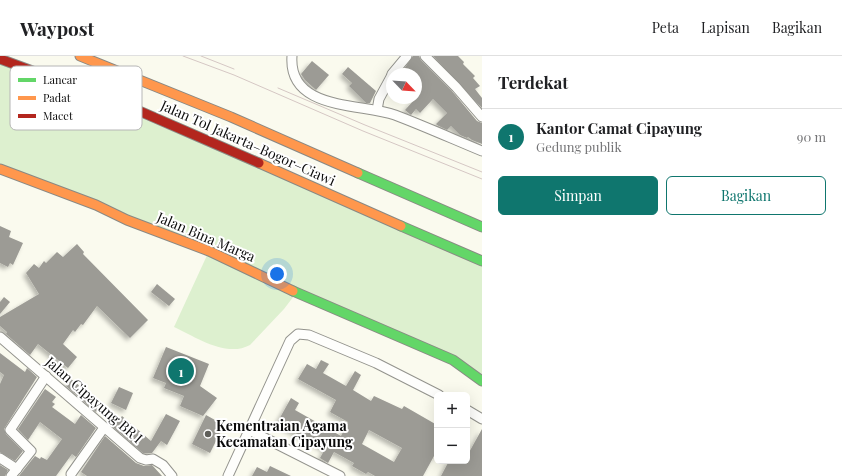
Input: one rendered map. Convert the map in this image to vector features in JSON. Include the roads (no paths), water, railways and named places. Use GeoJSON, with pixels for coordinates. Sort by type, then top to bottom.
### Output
{"type":"FeatureCollection","features":[{"type":"Feature","properties":{"kind":"main road","name":"Jalan Tol Jakarta–Bogor–Ciawi"},"geometry":{"type":"LineString","coordinates":[[80,56],[105,66]]}},
{"type":"Feature","properties":{"kind":"main road","name":"Jalan Tol Jakarta–Bogor–Ciawi"},"geometry":{"type":"LineString","coordinates":[[0,58],[21,66]]}},
{"type":"Feature","properties":{"kind":"main road","name":"Jalan Tol Jakarta–Bogor–Ciawi"},"geometry":{"type":"LineString","coordinates":[[142,81],[231,117],[482,227]]}},
{"type":"Feature","properties":{"kind":"main road","name":"Jalan Tol Jakarta–Bogor–Ciawi"},"geometry":{"type":"LineString","coordinates":[[142,112],[482,261]]}},
{"type":"Feature","properties":{"kind":"main road","name":"Jalan Bina Marga"},"geometry":{"type":"LineString","coordinates":[[0,168],[96,205],[127,220],[210,251],[296,292],[453,360],[482,381]]}},
{"type":"Feature","properties":{"kind":"street"},"geometry":{"type":"LineString","coordinates":[[292,56],[292,66],[295,76],[308,91],[331,104],[377,110],[424,126],[482,152]]}},
{"type":"Feature","properties":{"kind":"street"},"geometry":{"type":"LineString","coordinates":[[397,68],[407,56]]}},
{"type":"Feature","properties":{"kind":"street"},"geometry":{"type":"LineString","coordinates":[[425,56],[456,87],[482,117]]}},
{"type":"Feature","properties":{"kind":"street"},"geometry":{"type":"LineString","coordinates":[[377,110],[379,99],[386,86]]}},
{"type":"Feature","properties":{"kind":"street"},"geometry":{"type":"LineString","coordinates":[[228,476],[290,340],[298,334],[310,335],[376,363],[434,392]]}},
{"type":"Feature","properties":{"kind":"street","name":"Jalan Cipayung BR I"},"geometry":{"type":"LineString","coordinates":[[0,337],[46,376],[103,429],[140,458],[146,460],[154,459],[172,476]]}},
{"type":"Feature","properties":{"kind":"street"},"geometry":{"type":"LineString","coordinates":[[0,458],[14,473],[31,451],[10,430],[46,376]]}},
{"type":"Feature","properties":{"kind":"street"},"geometry":{"type":"LineString","coordinates":[[470,412],[482,419]]}},
{"type":"Feature","properties":{"kind":"street"},"geometry":{"type":"LineString","coordinates":[[71,474],[103,429]]}},
{"type":"Feature","properties":{"kind":"street"},"geometry":{"type":"LineString","coordinates":[[249,430],[340,476]]}},
{"type":"Feature","properties":{"kind":"tram line"},"geometry":{"type":"LineString","coordinates":[[183,56],[234,75],[363,131],[482,179]]}},
{"type":"Feature","properties":{"kind":"tram line"},"geometry":{"type":"LineString","coordinates":[[201,56],[234,69]]}},
{"type":"Feature","properties":{"kind":"tram line"},"geometry":{"type":"LineString","coordinates":[[278,88],[482,172]]}},
{"type":"Feature","properties":{"kind":"place","name":"Kantor Camat Cipayung"},"geometry":{"type":"Point","coordinates":[181,371]}},
{"type":"Feature","properties":{"kind":"place","name":"Kementraian Agama Kecamatan Cipayung"},"geometry":{"type":"Point","coordinates":[208,434]}}]}
